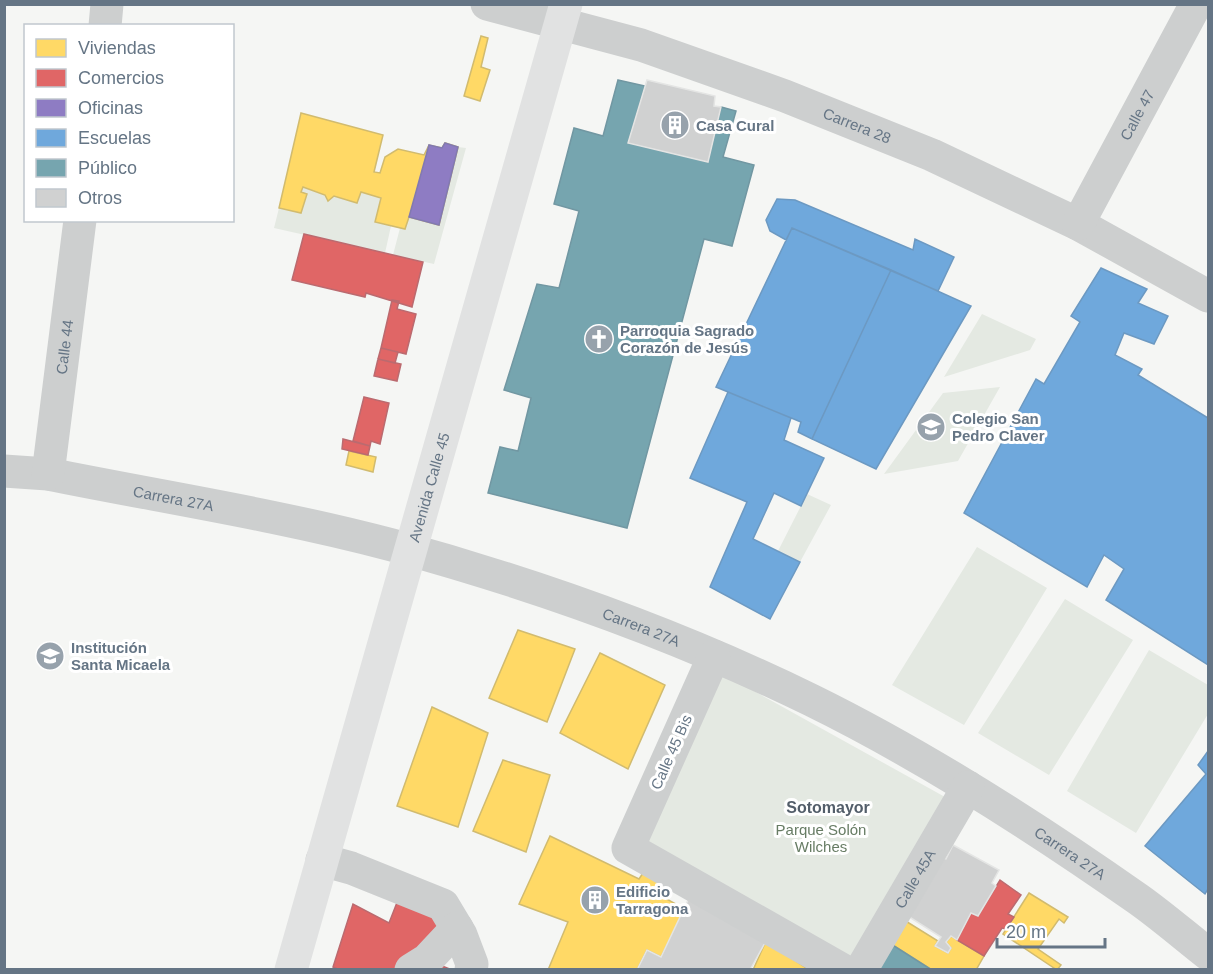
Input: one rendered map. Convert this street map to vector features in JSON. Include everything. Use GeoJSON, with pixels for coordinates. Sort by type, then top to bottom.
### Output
{"type":"FeatureCollection","features":[{"type":"Feature","properties":{"kind":"main road","name":"Avenida Calle 45"},"geometry":{"type":"LineString","coordinates":[[291,969],[564,14]]}},
{"type":"Feature","properties":{"kind":"street"},"geometry":{"type":"LineString","coordinates":[[105,24],[107,4]]}},
{"type":"Feature","properties":{"kind":"street","name":"Carrera 28"},"geometry":{"type":"LineString","coordinates":[[487,4],[564,14],[641,45],[784,96],[932,155],[1078,224],[1209,296]]}},
{"type":"Feature","properties":{"kind":"street","name":"Calle 47"},"geometry":{"type":"LineString","coordinates":[[1078,224],[1196,4]]}},
{"type":"Feature","properties":{"kind":"street","name":"Calle 44"},"geometry":{"type":"LineString","coordinates":[[48,474],[80,222]]}},
{"type":"Feature","properties":{"kind":"street","name":"Carrera 27A"},"geometry":{"type":"LineString","coordinates":[[4,471],[48,474],[346,534],[411,550],[553,595],[714,656],[811,700],[968,787],[1141,901],[1209,954]]}},
{"type":"Feature","properties":{"kind":"street","name":"Calle 45 Bis"},"geometry":{"type":"LineString","coordinates":[[714,656],[628,848],[843,969]]}},
{"type":"Feature","properties":{"kind":"street","name":"Calle 45A"},"geometry":{"type":"LineString","coordinates":[[861,969],[968,787]]}},
{"type":"Feature","properties":{"kind":"street"},"geometry":{"type":"LineString","coordinates":[[322,860],[351,868],[443,904],[457,928],[472,964],[471,969]]}},
{"type":"Feature","properties":{"kind":"street"},"geometry":{"type":"LineString","coordinates":[[411,969],[427,960],[457,928]]}},
{"type":"Feature","properties":{"kind":"green space"},"geometry":{"type":"Polygon","coordinates":[[[458,147],[466,148],[434,264],[393,255],[400,228],[405,229],[409,217],[439,224],[458,147]]]}},
{"type":"Feature","properties":{"kind":"green space"},"geometry":{"type":"Polygon","coordinates":[[[303,187],[325,195],[328,201],[334,196],[357,203],[361,192],[381,198],[375,222],[391,226],[385,253],[274,228],[279,208],[301,213],[307,195],[301,192],[303,187]]]}},
{"type":"Feature","properties":{"kind":"green space"},"geometry":{"type":"Polygon","coordinates":[[[982,314],[1036,339],[1030,350],[944,377],[982,314]]]}},
{"type":"Feature","properties":{"kind":"green space"},"geometry":{"type":"Polygon","coordinates":[[[1000,387],[958,461],[884,474],[943,393],[1000,387]]]}},
{"type":"Feature","properties":{"kind":"green space"},"geometry":{"type":"Polygon","coordinates":[[[807,494],[831,505],[800,562],[778,551],[807,494]]]}},
{"type":"Feature","properties":{"kind":"green space"},"geometry":{"type":"Polygon","coordinates":[[[977,547],[1047,588],[964,725],[892,685],[977,547]]]}},
{"type":"Feature","properties":{"kind":"green space"},"geometry":{"type":"Polygon","coordinates":[[[1065,599],[1133,640],[1049,775],[978,733],[1065,599]]]}},
{"type":"Feature","properties":{"kind":"green space"},"geometry":{"type":"Polygon","coordinates":[[[1149,650],[1208,685],[1208,714],[1136,833],[1067,791],[1149,650]]]}},
{"type":"Feature","properties":{"kind":"green space","name":"Parque Solón Wilches"},"geometry":{"type":"Polygon","coordinates":[[[718,671],[954,802],[855,967],[637,842],[718,671]]]}},
{"type":"Feature","properties":{"kind":"building: Viviendas"},"geometry":{"type":"Polygon","coordinates":[[[481,36],[488,38],[481,67],[490,70],[480,101],[464,96],[481,36]]]}},
{"type":"Feature","properties":{"kind":"building: Viviendas"},"geometry":{"type":"Polygon","coordinates":[[[301,113],[383,135],[374,172],[380,173],[385,157],[398,149],[424,155],[429,145],[442,148],[445,143],[458,147],[439,225],[409,217],[405,229],[375,222],[381,198],[361,192],[357,203],[334,196],[328,201],[325,195],[303,187],[301,192],[307,194],[301,213],[279,208],[301,113]]]}},
{"type":"Feature","properties":{"kind":"building: Viviendas"},"geometry":{"type":"Polygon","coordinates":[[[349,451],[376,457],[373,472],[346,465],[349,451]]]}},
{"type":"Feature","properties":{"kind":"building: Viviendas"},"geometry":{"type":"Polygon","coordinates":[[[518,630],[575,649],[547,722],[489,698],[518,630]]]}},
{"type":"Feature","properties":{"kind":"building: Viviendas"},"geometry":{"type":"Polygon","coordinates":[[[600,653],[665,685],[628,769],[560,733],[600,653]]]}},
{"type":"Feature","properties":{"kind":"building: Viviendas"},"geometry":{"type":"Polygon","coordinates":[[[432,707],[488,733],[458,827],[397,806],[432,707]]]}},
{"type":"Feature","properties":{"kind":"building: Viviendas"},"geometry":{"type":"Polygon","coordinates":[[[503,760],[550,775],[526,852],[473,831],[503,760]]]}},
{"type":"Feature","properties":{"kind":"building: Viviendas","name":"Edificio Tarragona"},"geometry":{"type":"Polygon","coordinates":[[[550,836],[639,879],[645,870],[667,882],[661,896],[685,909],[661,957],[647,950],[637,970],[548,970],[568,922],[519,904],[550,836]]]}},
{"type":"Feature","properties":{"kind":"building: Viviendas"},"geometry":{"type":"Polygon","coordinates":[[[1029,893],[1068,917],[1064,923],[1059,919],[1038,949],[1061,965],[1057,970],[1003,934],[1029,893]]]}},
{"type":"Feature","properties":{"kind":"building: Viviendas"},"geometry":{"type":"Polygon","coordinates":[[[904,920],[938,941],[935,946],[948,953],[951,948],[946,942],[951,936],[984,956],[976,970],[932,970],[891,944],[904,920]]]}},
{"type":"Feature","properties":{"kind":"building: Viviendas"},"geometry":{"type":"Polygon","coordinates":[[[766,941],[809,970],[753,970],[766,941]]]}},
{"type":"Feature","properties":{"kind":"building: Comercios"},"geometry":{"type":"Polygon","coordinates":[[[304,234],[423,262],[412,307],[366,293],[365,297],[292,280],[304,234]]]}},
{"type":"Feature","properties":{"kind":"building: Comercios"},"geometry":{"type":"Polygon","coordinates":[[[392,300],[399,301],[397,309],[416,314],[406,354],[381,348],[392,300]]]}},
{"type":"Feature","properties":{"kind":"building: Comercios"},"geometry":{"type":"Polygon","coordinates":[[[381,348],[398,352],[395,363],[378,359],[381,348]]]}},
{"type":"Feature","properties":{"kind":"building: Comercios"},"geometry":{"type":"Polygon","coordinates":[[[378,359],[401,364],[397,381],[374,376],[378,359]]]}},
{"type":"Feature","properties":{"kind":"building: Comercios"},"geometry":{"type":"Polygon","coordinates":[[[364,397],[389,403],[380,444],[371,441],[370,446],[353,441],[364,397]]]}},
{"type":"Feature","properties":{"kind":"building: Comercios"},"geometry":{"type":"Polygon","coordinates":[[[343,439],[370,446],[368,455],[342,449],[343,439]]]}},
{"type":"Feature","properties":{"kind":"building: Comercios"},"geometry":{"type":"Polygon","coordinates":[[[1000,880],[1021,895],[1008,914],[1014,917],[1006,929],[1002,928],[984,956],[957,940],[971,913],[978,916],[1000,880]]]}},
{"type":"Feature","properties":{"kind":"building: Comercios"},"geometry":{"type":"Polygon","coordinates":[[[398,900],[445,917],[427,960],[452,970],[340,970],[333,967],[353,904],[389,923],[398,900]]]}},
{"type":"Feature","properties":{"kind":"building: Oficinas"},"geometry":{"type":"Polygon","coordinates":[[[445,143],[458,147],[439,225],[409,217],[429,145],[442,148],[445,143]]]}},
{"type":"Feature","properties":{"kind":"building: Escuelas"},"geometry":{"type":"Polygon","coordinates":[[[777,199],[795,200],[913,250],[915,239],[954,257],[938,291],[792,228],[786,240],[770,231],[766,220],[777,199]]]}},
{"type":"Feature","properties":{"kind":"building: Escuelas"},"geometry":{"type":"Polygon","coordinates":[[[792,228],[891,270],[812,439],[798,432],[801,422],[716,387],[792,228]]]}},
{"type":"Feature","properties":{"kind":"building: Escuelas"},"geometry":{"type":"Polygon","coordinates":[[[1101,268],[1147,289],[1138,303],[1168,316],[1154,344],[1124,333],[1115,355],[1142,369],[1138,375],[1208,418],[1208,665],[1106,600],[1124,569],[1104,555],[1087,587],[964,513],[1036,379],[1044,384],[1080,322],[1071,316],[1101,268]]]}},
{"type":"Feature","properties":{"kind":"building: Escuelas"},"geometry":{"type":"Polygon","coordinates":[[[891,270],[971,306],[876,469],[812,439],[891,270]]]}},
{"type":"Feature","properties":{"kind":"building: Escuelas"},"geometry":{"type":"Polygon","coordinates":[[[728,392],[791,418],[784,440],[824,458],[801,506],[774,493],[753,539],[800,562],[770,619],[710,587],[747,502],[690,478],[728,392]]]}},
{"type":"Feature","properties":{"kind":"building: Escuelas"},"geometry":{"type":"Polygon","coordinates":[[[1208,751],[1208,889],[1205,894],[1145,846],[1206,774],[1198,765],[1208,751]]]}},
{"type":"Feature","properties":{"kind":"building: Público","name":"Parroquia Sagrado Corazón de Jesús"},"geometry":{"type":"Polygon","coordinates":[[[618,80],[645,86],[628,143],[708,162],[721,107],[736,111],[723,157],[754,165],[732,246],[704,239],[627,528],[488,493],[500,447],[518,451],[531,398],[504,390],[537,284],[559,288],[579,211],[554,204],[574,128],[603,136],[618,80]]]}},
{"type":"Feature","properties":{"kind":"building: Público"},"geometry":{"type":"Polygon","coordinates":[[[891,944],[932,970],[875,970],[891,944]]]}},
{"type":"Feature","properties":{"kind":"building: Otros","name":"Casa Cural"},"geometry":{"type":"Polygon","coordinates":[[[647,80],[715,96],[714,106],[721,107],[708,162],[628,143],[647,80]]]}},
{"type":"Feature","properties":{"kind":"building: Otros"},"geometry":{"type":"Polygon","coordinates":[[[953,845],[999,870],[992,883],[996,886],[978,916],[971,913],[957,940],[951,936],[946,942],[951,948],[948,953],[935,946],[941,937],[903,913],[942,858],[946,859],[953,845]]]}},
{"type":"Feature","properties":{"kind":"building: Otros"},"geometry":{"type":"Polygon","coordinates":[[[689,898],[766,941],[750,970],[637,970],[647,950],[661,957],[689,898]]]}},
{"type":"Feature","properties":{"kind":"place","name":"Casa Cural"},"geometry":{"type":"Point","coordinates":[675,125]}},
{"type":"Feature","properties":{"kind":"place","name":"Parroquia Sagrado Corazón de Jesús"},"geometry":{"type":"Point","coordinates":[599,339]}},
{"type":"Feature","properties":{"kind":"place","name":"Colegio San Pedro Claver"},"geometry":{"type":"Point","coordinates":[931,427]}},
{"type":"Feature","properties":{"kind":"place","name":"Institución Santa Micaela"},"geometry":{"type":"Point","coordinates":[50,656]}},
{"type":"Feature","properties":{"kind":"place","name":"Edificio Tarragona"},"geometry":{"type":"Point","coordinates":[595,900]}},
{"type":"Feature","properties":{"kind":"district","name":"Sotomayor"},"geometry":{"type":"Point","coordinates":[828,807]}}]}
